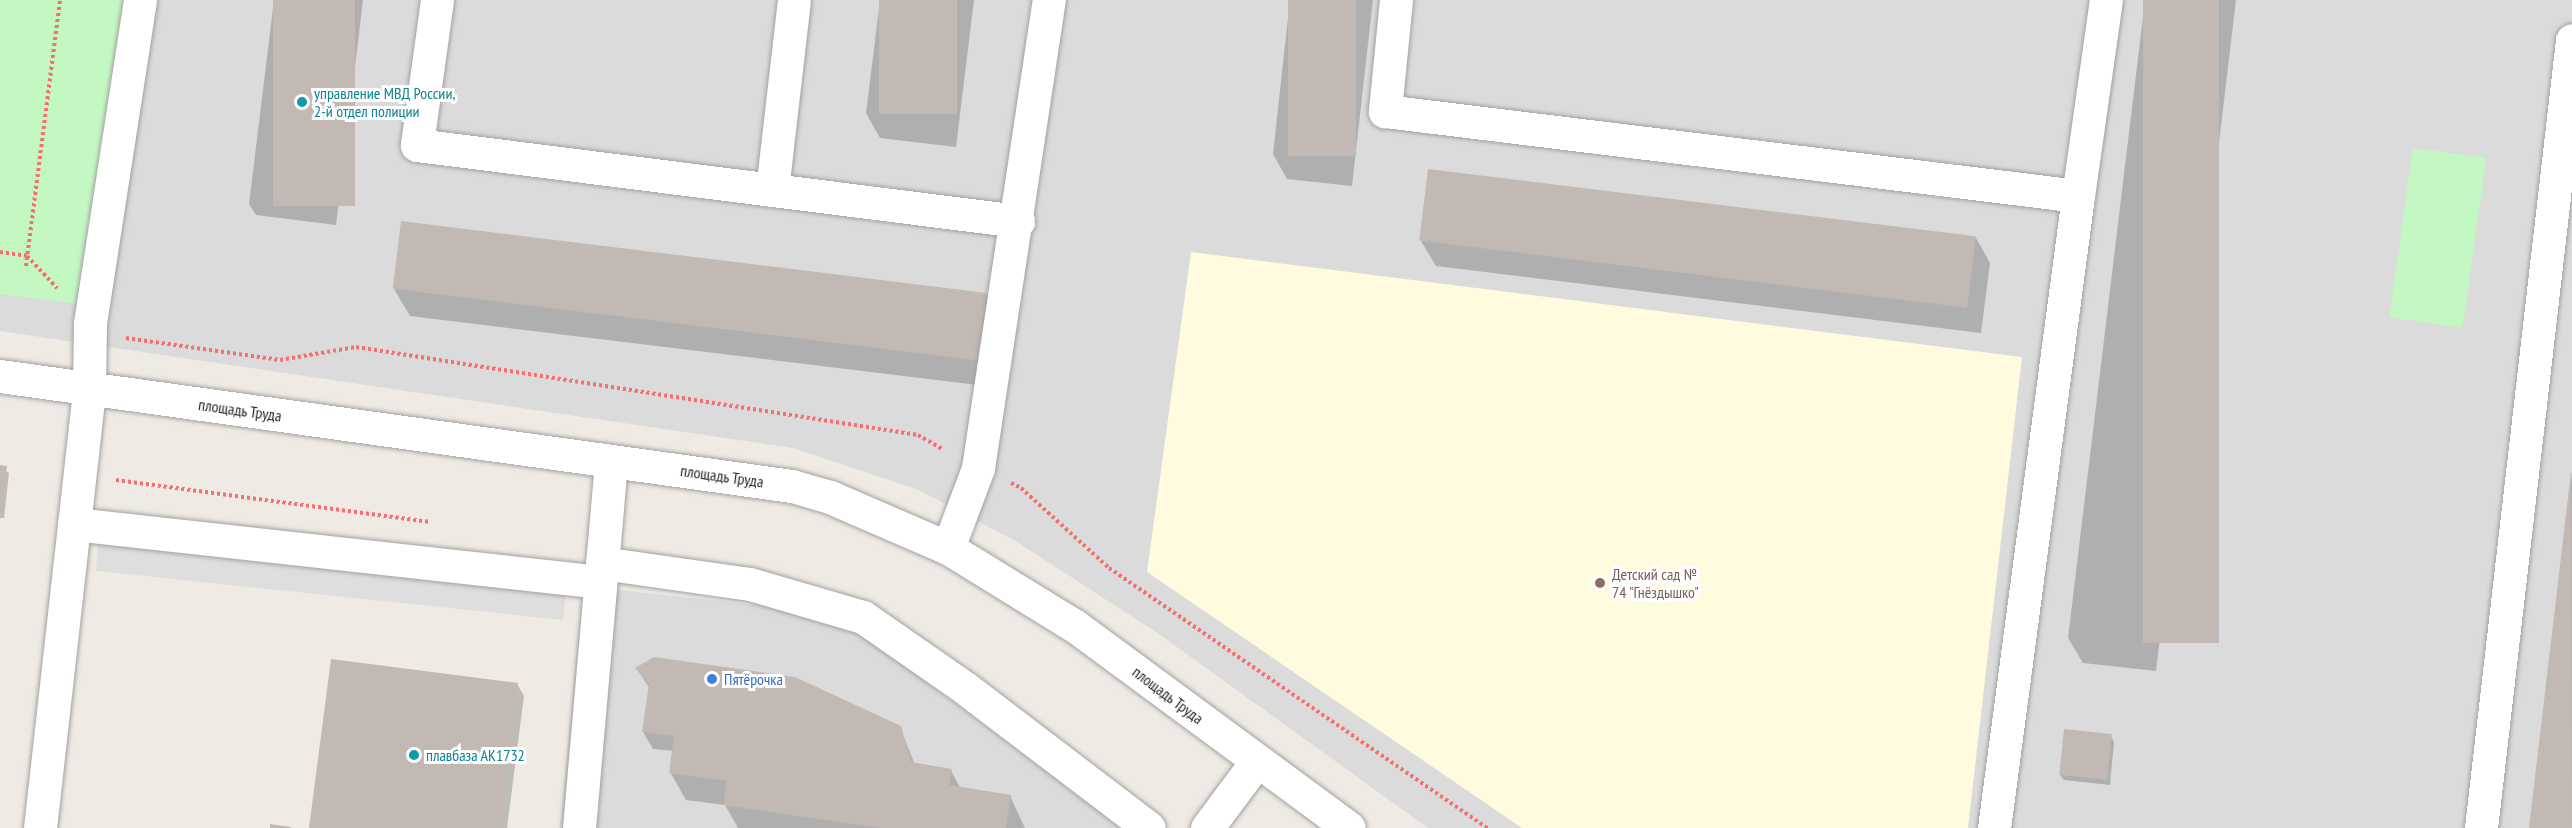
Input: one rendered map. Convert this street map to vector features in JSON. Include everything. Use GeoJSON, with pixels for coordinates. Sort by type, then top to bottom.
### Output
{"type":"FeatureCollection","features":[{"type":"Feature","properties":{"kind":"street"},"geometry":{"type":"LineString","coordinates":[[40,828],[89,389],[90,323],[140,0]]}},
{"type":"Feature","properties":{"kind":"street"},"geometry":{"type":"LineString","coordinates":[[437,0],[417,145],[1018,221]]}},
{"type":"Feature","properties":{"kind":"street"},"geometry":{"type":"LineString","coordinates":[[772,190],[794,0]]}},
{"type":"Feature","properties":{"kind":"street"},"geometry":{"type":"LineString","coordinates":[[948,548],[978,468],[1018,221],[1049,0]]}},
{"type":"Feature","properties":{"kind":"street"},"geometry":{"type":"LineString","coordinates":[[1395,0],[1384,111],[2078,196]]}},
{"type":"Feature","properties":{"kind":"street"},"geometry":{"type":"LineString","coordinates":[[1994,828],[2106,0]]}},
{"type":"Feature","properties":{"kind":"street"},"geometry":{"type":"LineString","coordinates":[[2481,828],[2572,40]]}},
{"type":"Feature","properties":{"kind":"street","name":"площадь Труда"},"geometry":{"type":"LineString","coordinates":[[0,376],[792,486],[882,516],[948,548],[1075,626],[1348,828]]}},
{"type":"Feature","properties":{"kind":"street"},"geometry":{"type":"LineString","coordinates":[[579,828],[611,461]]}},
{"type":"Feature","properties":{"kind":"street"},"geometry":{"type":"LineString","coordinates":[[74,524],[601,573],[750,584],[863,617],[966,688],[1149,828]]}},
{"type":"Feature","properties":{"kind":"street"},"geometry":{"type":"LineString","coordinates":[[1207,828],[1257,761]]}},
{"type":"Feature","properties":{"kind":"path"},"geometry":{"type":"LineString","coordinates":[[26,266],[60,0]]}},
{"type":"Feature","properties":{"kind":"path"},"geometry":{"type":"LineString","coordinates":[[0,252],[27,256],[99,334],[280,360],[356,347],[918,435],[978,468],[1021,488],[1109,568],[1488,828]]}},
{"type":"Feature","properties":{"kind":"path"},"geometry":{"type":"LineString","coordinates":[[80,475],[440,524]]}},
{"type":"Feature","properties":{"kind":"shaded area"},"geometry":{"type":"Polygon","coordinates":[[[0,0],[2572,0],[2572,828],[1428,828],[1159,634],[1017,542],[919,490],[793,448],[0,331],[0,0]]]}},
{"type":"Feature","properties":{"kind":"shaded area"},"geometry":{"type":"Polygon","coordinates":[[[1191,252],[2022,357],[1968,828],[1522,828],[1147,572],[1191,252]]]}},
{"type":"Feature","properties":{"kind":"shaded area"},"geometry":{"type":"Polygon","coordinates":[[[99,539],[566,588],[563,620],[96,571],[99,539]]]}},
{"type":"Feature","properties":{"kind":"shaded area"},"geometry":{"type":"Polygon","coordinates":[[[583,586],[835,614],[1122,828],[560,828],[583,586]]]}},
{"type":"Feature","properties":{"kind":"green space"},"geometry":{"type":"Polygon","coordinates":[[[0,0],[127,0],[88,305],[0,294],[0,0]]]}},
{"type":"Feature","properties":{"kind":"green space"},"geometry":{"type":"Polygon","coordinates":[[[2413,148],[2486,158],[2462,328],[2389,317],[2413,148]]]}},
{"type":"Feature","properties":{"kind":"building","name":"управление МВД России, 2-й отдел полиции"},"geometry":{"type":"Polygon","coordinates":[[[273,0],[355,0],[355,206],[273,206],[273,0]]]}},
{"type":"Feature","properties":{"kind":"building"},"geometry":{"type":"Polygon","coordinates":[[[879,0],[957,0],[957,114],[879,114],[879,0]]]}},
{"type":"Feature","properties":{"kind":"building"},"geometry":{"type":"Polygon","coordinates":[[[1288,0],[1356,0],[1356,156],[1288,156],[1288,0]]]}},
{"type":"Feature","properties":{"kind":"building"},"geometry":{"type":"Polygon","coordinates":[[[2143,0],[2219,0],[2219,643],[2143,643],[2143,0]]]}},
{"type":"Feature","properties":{"kind":"building"},"geometry":{"type":"Polygon","coordinates":[[[1428,169],[1976,236],[1967,308],[1419,240],[1428,169]]]}},
{"type":"Feature","properties":{"kind":"building"},"geometry":{"type":"Polygon","coordinates":[[[401,221],[987,293],[978,360],[393,288],[401,221]]]}},
{"type":"Feature","properties":{"kind":"building"},"geometry":{"type":"Polygon","coordinates":[[[0,465],[7,466],[1,512],[0,512],[0,465]]]}},
{"type":"Feature","properties":{"kind":"building"},"geometry":{"type":"Polygon","coordinates":[[[2571,472],[2572,828],[2529,828],[2571,472]]]}},
{"type":"Feature","properties":{"kind":"building"},"geometry":{"type":"Polygon","coordinates":[[[654,657],[795,677],[901,726],[911,762],[952,769],[949,785],[1011,795],[1006,828],[880,828],[723,805],[727,781],[669,773],[674,736],[642,732],[649,684],[635,668],[654,657]]]}},
{"type":"Feature","properties":{"kind":"building","name":"плавбаза АК1732"},"geometry":{"type":"Polygon","coordinates":[[[331,659],[518,683],[499,828],[309,828],[331,659]]]}},
{"type":"Feature","properties":{"kind":"building"},"geometry":{"type":"Polygon","coordinates":[[[2064,729],[2112,734],[2107,780],[2059,775],[2064,729]]]}},
{"type":"Feature","properties":{"kind":"building"},"geometry":{"type":"Polygon","coordinates":[[[270,824],[291,827],[291,828],[270,828],[270,824]]]}},
{"type":"Feature","properties":{"kind":"place","name":"управление МВД России, 2-й отдел полиции"},"geometry":{"type":"Point","coordinates":[302,102]}},
{"type":"Feature","properties":{"kind":"place","name":"Детский сад № 74 \"Гнёздышко\""},"geometry":{"type":"Point","coordinates":[1600,583]}},
{"type":"Feature","properties":{"kind":"place","name":"Пятёрочка"},"geometry":{"type":"Point","coordinates":[712,679]}},
{"type":"Feature","properties":{"kind":"place","name":"плавбаза АК1732"},"geometry":{"type":"Point","coordinates":[414,755]}}]}
